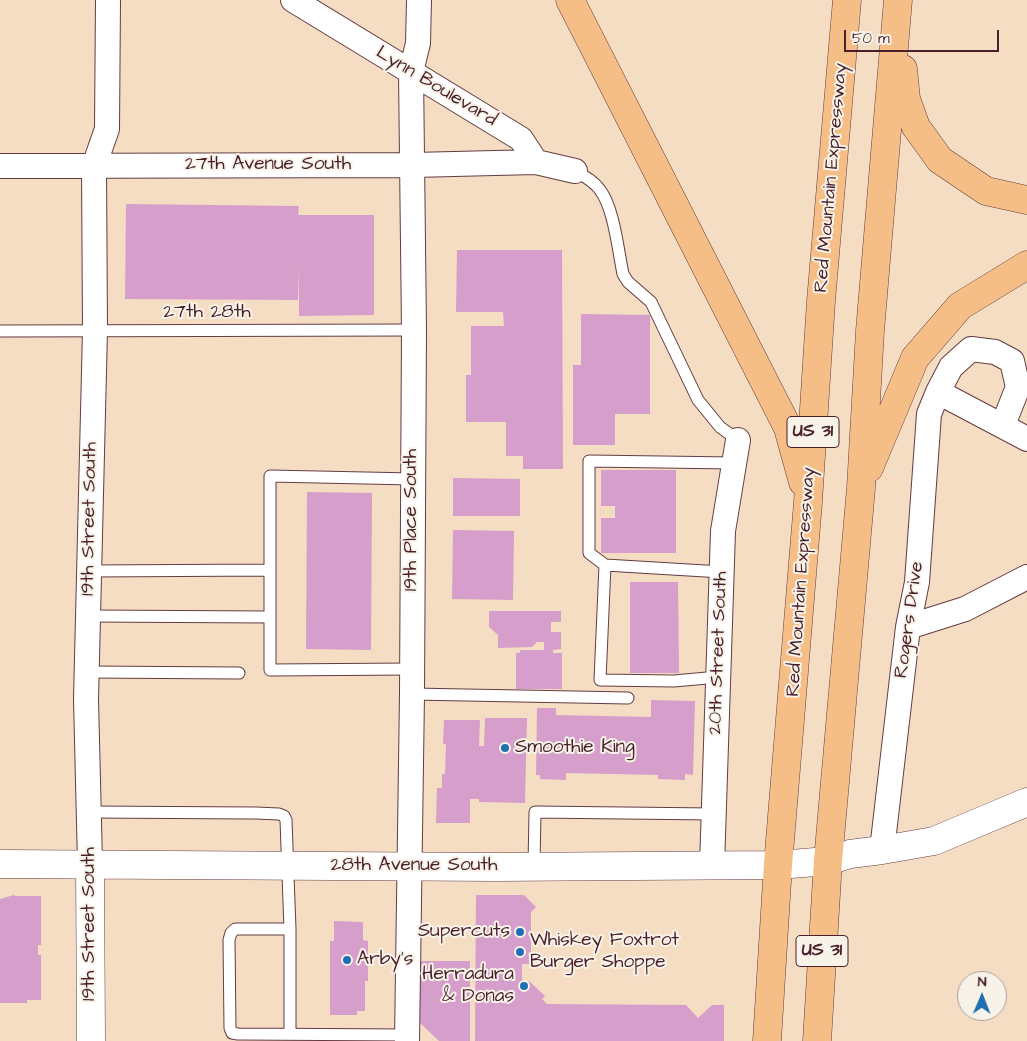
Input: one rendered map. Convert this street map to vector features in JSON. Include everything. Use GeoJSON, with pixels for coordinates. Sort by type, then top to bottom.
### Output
{"type":"FeatureCollection","features":[{"type":"Feature","properties":{"kind":"main road"},"geometry":{"type":"LineString","coordinates":[[570,0],[788,428],[808,502]]}},
{"type":"Feature","properties":{"kind":"main road","name":"Red Mountain Expressway"},"geometry":{"type":"LineString","coordinates":[[778,865],[808,502],[821,301],[847,0]]}},
{"type":"Feature","properties":{"kind":"main road"},"geometry":{"type":"LineString","coordinates":[[898,0],[906,99],[916,127],[940,160],[986,191],[1027,200]]}},
{"type":"Feature","properties":{"kind":"main road","name":"US 31"},"geometry":{"type":"LineString","coordinates":[[817,1041],[828,861],[861,488],[870,331],[898,0]]}},
{"type":"Feature","properties":{"kind":"main road"},"geometry":{"type":"LineString","coordinates":[[861,488],[916,358],[960,306],[1027,265]]}},
{"type":"Feature","properties":{"kind":"main road","name":"US 31"},"geometry":{"type":"LineString","coordinates":[[767,1041],[778,865]]}},
{"type":"Feature","properties":{"kind":"street","name":"19th Street South"},"geometry":{"type":"LineString","coordinates":[[91,1041],[87,672],[95,330],[94,166],[107,130],[108,0]]}},
{"type":"Feature","properties":{"kind":"street","name":"Lynn Boulevard"},"geometry":{"type":"LineString","coordinates":[[293,0],[521,140],[536,162]]}},
{"type":"Feature","properties":{"kind":"street","name":"19th Place South"},"geometry":{"type":"LineString","coordinates":[[407,1038],[412,694],[414,330],[411,72],[418,43],[419,0]]}},
{"type":"Feature","properties":{"kind":"street","name":"27th Avenue South"},"geometry":{"type":"LineString","coordinates":[[0,166],[413,165],[536,162]]}},
{"type":"Feature","properties":{"kind":"street"},"geometry":{"type":"LineString","coordinates":[[536,162],[575,171]]}},
{"type":"Feature","properties":{"kind":"street","name":"Rogers Drive"},"geometry":{"type":"LineString","coordinates":[[882,850],[908,627],[917,582],[929,414],[951,367],[971,349],[995,352],[1012,361],[1018,387],[1003,425]]}},
{"type":"Feature","properties":{"kind":"street"},"geometry":{"type":"LineString","coordinates":[[938,392],[1027,439]]}},
{"type":"Feature","properties":{"kind":"street","name":"20th Street South"},"geometry":{"type":"LineString","coordinates":[[712,866],[723,531],[738,440]]}},
{"type":"Feature","properties":{"kind":"street"},"geometry":{"type":"LineString","coordinates":[[908,627],[965,609],[1027,576]]}},
{"type":"Feature","properties":{"kind":"street","name":"28th Avenue South"},"geometry":{"type":"LineString","coordinates":[[0,864],[778,865],[828,861],[850,854],[934,841],[1027,802]]}},
{"type":"Feature","properties":{"kind":"lane"},"geometry":{"type":"LineString","coordinates":[[575,171],[593,182],[601,191],[609,206],[623,274],[628,282],[651,302],[698,400],[720,426],[738,440]]}},
{"type":"Feature","properties":{"kind":"lane","name":"27th 28th"},"geometry":{"type":"LineString","coordinates":[[0,331],[414,330]]}},
{"type":"Feature","properties":{"kind":"lane"},"geometry":{"type":"LineString","coordinates":[[722,572],[605,565],[589,553],[589,461],[734,463]]}},
{"type":"Feature","properties":{"kind":"lane"},"geometry":{"type":"LineString","coordinates":[[411,669],[270,670],[270,476],[413,479]]}},
{"type":"Feature","properties":{"kind":"lane"},"geometry":{"type":"LineString","coordinates":[[605,565],[600,680],[674,681],[718,677]]}},
{"type":"Feature","properties":{"kind":"lane"},"geometry":{"type":"LineString","coordinates":[[89,571],[270,570]]}},
{"type":"Feature","properties":{"kind":"lane"},"geometry":{"type":"LineString","coordinates":[[88,616],[270,618]]}},
{"type":"Feature","properties":{"kind":"lane"},"geometry":{"type":"LineString","coordinates":[[87,672],[239,673]]}},
{"type":"Feature","properties":{"kind":"lane"},"geometry":{"type":"LineString","coordinates":[[412,694],[628,698]]}},
{"type":"Feature","properties":{"kind":"lane"},"geometry":{"type":"LineString","coordinates":[[89,812],[279,814],[284,816],[286,820],[290,929],[290,1034]]}},
{"type":"Feature","properties":{"kind":"lane"},"geometry":{"type":"LineString","coordinates":[[534,866],[535,812],[713,814]]}},
{"type":"Feature","properties":{"kind":"lane"},"geometry":{"type":"LineString","coordinates":[[290,929],[235,929],[231,933],[230,1028],[232,1033],[407,1038]]}},
{"type":"Feature","properties":{"kind":"building"},"geometry":{"type":"Polygon","coordinates":[[[126,204],[299,206],[298,215],[374,215],[374,315],[299,316],[299,268],[298,300],[125,299],[126,204]]]}},
{"type":"Feature","properties":{"kind":"building"},"geometry":{"type":"Polygon","coordinates":[[[457,250],[562,250],[563,469],[523,469],[523,456],[506,456],[506,422],[466,422],[466,375],[471,375],[471,326],[504,326],[503,312],[456,312],[457,250]]]}},
{"type":"Feature","properties":{"kind":"building"},"geometry":{"type":"Polygon","coordinates":[[[581,314],[650,315],[650,414],[615,414],[615,445],[573,445],[573,365],[581,365],[581,314]]]}},
{"type":"Feature","properties":{"kind":"building"},"geometry":{"type":"Polygon","coordinates":[[[601,470],[676,470],[676,553],[601,553],[601,518],[615,518],[615,506],[601,506],[601,470]]]}},
{"type":"Feature","properties":{"kind":"building"},"geometry":{"type":"Polygon","coordinates":[[[453,478],[520,479],[520,516],[453,516],[453,478]]]}},
{"type":"Feature","properties":{"kind":"building"},"geometry":{"type":"Polygon","coordinates":[[[307,492],[372,493],[371,650],[306,649],[307,492]]]}},
{"type":"Feature","properties":{"kind":"building"},"geometry":{"type":"Polygon","coordinates":[[[453,530],[514,531],[513,600],[452,599],[453,530]]]}},
{"type":"Feature","properties":{"kind":"building"},"geometry":{"type":"Polygon","coordinates":[[[630,582],[678,582],[679,673],[630,673],[630,582]]]}},
{"type":"Feature","properties":{"kind":"building"},"geometry":{"type":"Polygon","coordinates":[[[489,611],[561,611],[561,622],[551,622],[551,632],[561,632],[561,649],[553,650],[553,653],[562,653],[562,689],[516,689],[516,653],[520,653],[520,650],[544,650],[544,642],[537,642],[532,647],[498,648],[498,635],[489,627],[489,611]]]}},
{"type":"Feature","properties":{"kind":"building"},"geometry":{"type":"Polygon","coordinates":[[[651,700],[695,701],[693,775],[685,774],[685,780],[658,779],[658,775],[566,773],[566,780],[540,779],[540,775],[536,775],[537,708],[556,708],[556,715],[651,717],[651,700]]]}},
{"type":"Feature","properties":{"kind":"building"},"geometry":{"type":"Polygon","coordinates":[[[485,718],[527,718],[525,803],[479,802],[479,799],[470,799],[470,823],[436,823],[437,788],[442,788],[442,774],[445,774],[446,744],[443,744],[444,720],[480,720],[479,746],[484,746],[485,718]]]}},
{"type":"Feature","properties":{"kind":"building"},"geometry":{"type":"Polygon","coordinates":[[[14,895],[41,896],[41,945],[38,945],[38,955],[41,955],[41,1000],[27,1000],[27,1003],[0,1003],[0,899],[14,895]]]}},
{"type":"Feature","properties":{"kind":"building"},"geometry":{"type":"Polygon","coordinates":[[[476,895],[524,895],[536,907],[531,912],[531,964],[522,964],[522,979],[527,984],[529,981],[545,996],[542,999],[547,1004],[686,1005],[698,1018],[712,1005],[724,1005],[724,1041],[475,1041],[476,895]]]}},
{"type":"Feature","properties":{"kind":"building"},"geometry":{"type":"Polygon","coordinates":[[[334,921],[363,922],[363,940],[368,941],[368,981],[365,981],[365,1011],[357,1011],[357,1015],[330,1015],[330,941],[334,941],[334,921]]]}},
{"type":"Feature","properties":{"kind":"building"},"geometry":{"type":"Polygon","coordinates":[[[420,961],[470,961],[470,1041],[439,1041],[420,1023],[420,961]]]}},
{"type":"Feature","properties":{"kind":"place","name":"Smoothie King"},"geometry":{"type":"Point","coordinates":[505,748]}},
{"type":"Feature","properties":{"kind":"place","name":"Supercuts"},"geometry":{"type":"Point","coordinates":[520,932]}},
{"type":"Feature","properties":{"kind":"place","name":"Whiskey Foxtrot Burger Shoppe"},"geometry":{"type":"Point","coordinates":[520,952]}},
{"type":"Feature","properties":{"kind":"place","name":"Arby's"},"geometry":{"type":"Point","coordinates":[347,960]}},
{"type":"Feature","properties":{"kind":"place","name":"Herradura & Donas"},"geometry":{"type":"Point","coordinates":[524,986]}}]}
